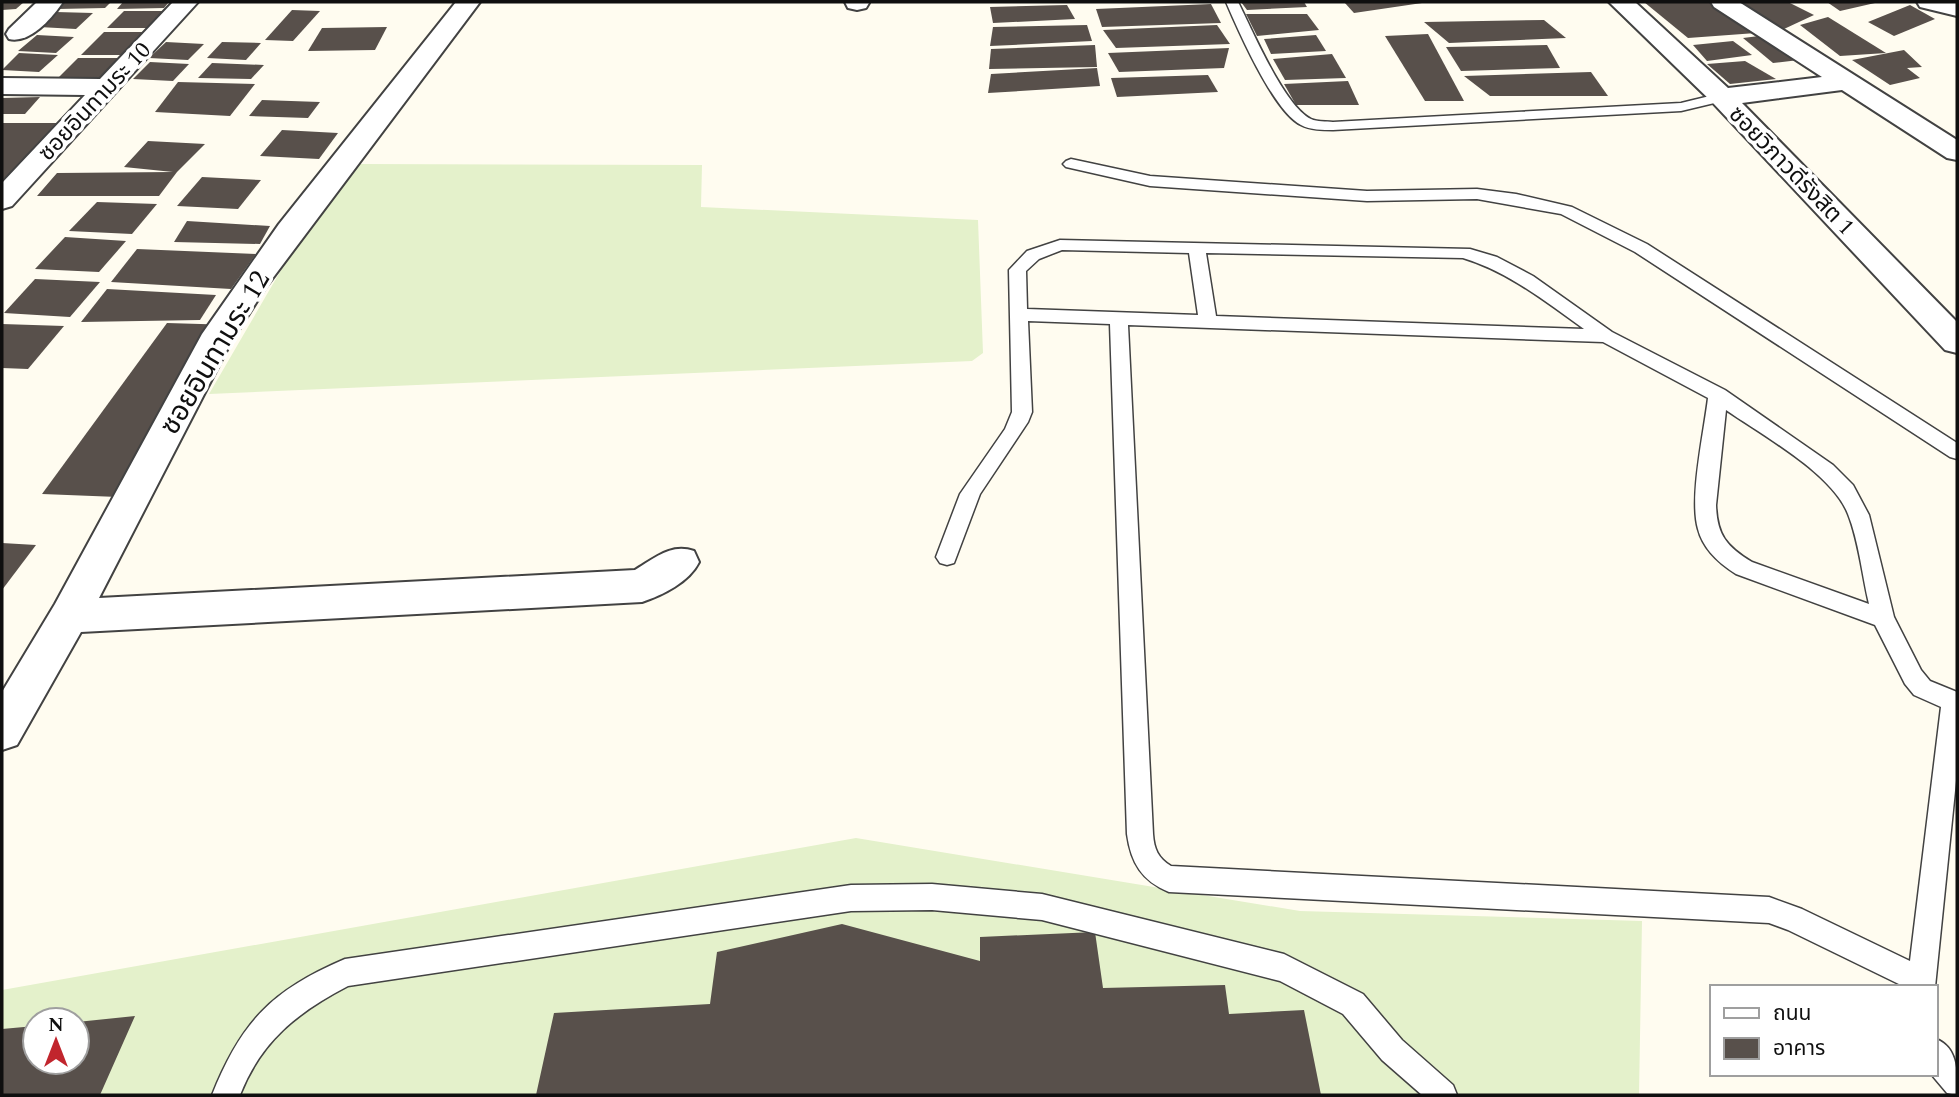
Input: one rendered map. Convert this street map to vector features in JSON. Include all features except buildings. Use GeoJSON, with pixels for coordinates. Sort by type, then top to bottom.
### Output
{"type":"FeatureCollection","features":[{"type":"Feature","properties":{"kind":"street"},"geometry":{"type":"LineString","coordinates":[[18,34],[51,2]]}},
{"type":"Feature","properties":{"kind":"street","name":"ซอยอินทามระ 10"},"geometry":{"type":"LineString","coordinates":[[3,197],[186,2]]}},
{"type":"Feature","properties":{"kind":"street","name":"ซอยอินทามระ 12"},"geometry":{"type":"LineString","coordinates":[[2,730],[69,616],[214,342],[254,279],[468,2]]}},
{"type":"Feature","properties":{"kind":"street","name":"ซอยวิภาวดีรังสิต 1"},"geometry":{"type":"LineString","coordinates":[[1621,2],[1722,97],[1957,342]]}},
{"type":"Feature","properties":{"kind":"street"},"geometry":{"type":"LineString","coordinates":[[1723,2],[1957,152]]}},
{"type":"Feature","properties":{"kind":"street"},"geometry":{"type":"LineString","coordinates":[[1929,2],[1957,9]]}},
{"type":"Feature","properties":{"kind":"street"},"geometry":{"type":"LineString","coordinates":[[1722,97],[1847,82]]}},
{"type":"Feature","properties":{"kind":"street"},"geometry":{"type":"LineString","coordinates":[[2,86],[106,87]]}},
{"type":"Feature","properties":{"kind":"street"},"geometry":{"type":"LineString","coordinates":[[69,616],[642,586],[680,562]]}},
{"type":"Feature","properties":{"kind":"lane"},"geometry":{"type":"LineString","coordinates":[[1232,2],[1279,92],[1293,114],[1307,123],[1333,126],[1681,107],[1722,97]]}},
{"type":"Feature","properties":{"kind":"lane"},"geometry":{"type":"LineString","coordinates":[[1071,164],[1150,181],[1367,196],[1477,194],[1566,210],[1641,248],[1957,452]]}},
{"type":"Feature","properties":{"kind":"lane"},"geometry":{"type":"LineString","coordinates":[[947,556],[954,531],[971,494],[1018,425],[1023,394],[1017,270],[1033,255],[1060,245],[1464,253],[1491,261],[1527,279],[1606,336],[1718,396],[1826,470],[1846,490],[1859,515],[1883,618],[1922,688],[1955,702],[1921,984],[1793,918],[1769,910],[1168,879],[1151,868],[1141,852],[1139,834],[1119,318]]}},
{"type":"Feature","properties":{"kind":"lane"},"geometry":{"type":"LineString","coordinates":[[1197,249],[1208,321]]}},
{"type":"Feature","properties":{"kind":"lane"},"geometry":{"type":"LineString","coordinates":[[1019,315],[1606,336]]}},
{"type":"Feature","properties":{"kind":"lane"},"geometry":{"type":"LineString","coordinates":[[1718,396],[1706,518],[1712,538],[1732,561],[1744,568],[1883,618]]}},
{"type":"Feature","properties":{"kind":"lane"},"geometry":{"type":"LineString","coordinates":[[226,1095],[235,1069],[264,1025],[298,997],[345,973],[851,898],[932,897],[1042,907],[1284,968],[1353,1004],[1392,1050],[1443,1095]]}},
{"type":"Feature","properties":{"kind":"lane"},"geometry":{"type":"LineString","coordinates":[[1938,1058],[1943,1069],[1957,1083]]}},
{"type":"Feature","properties":{"kind":"green space"},"geometry":{"type":"Polygon","coordinates":[[[359,164],[702,165],[701,207],[978,220],[983,353],[972,361],[209,394],[291,253],[359,164]]]}},
{"type":"Feature","properties":{"kind":"green space"},"geometry":{"type":"Polygon","coordinates":[[[856,838],[1300,911],[1642,921],[1639,1095],[2,1095],[2,990],[856,838]]]}}]}
